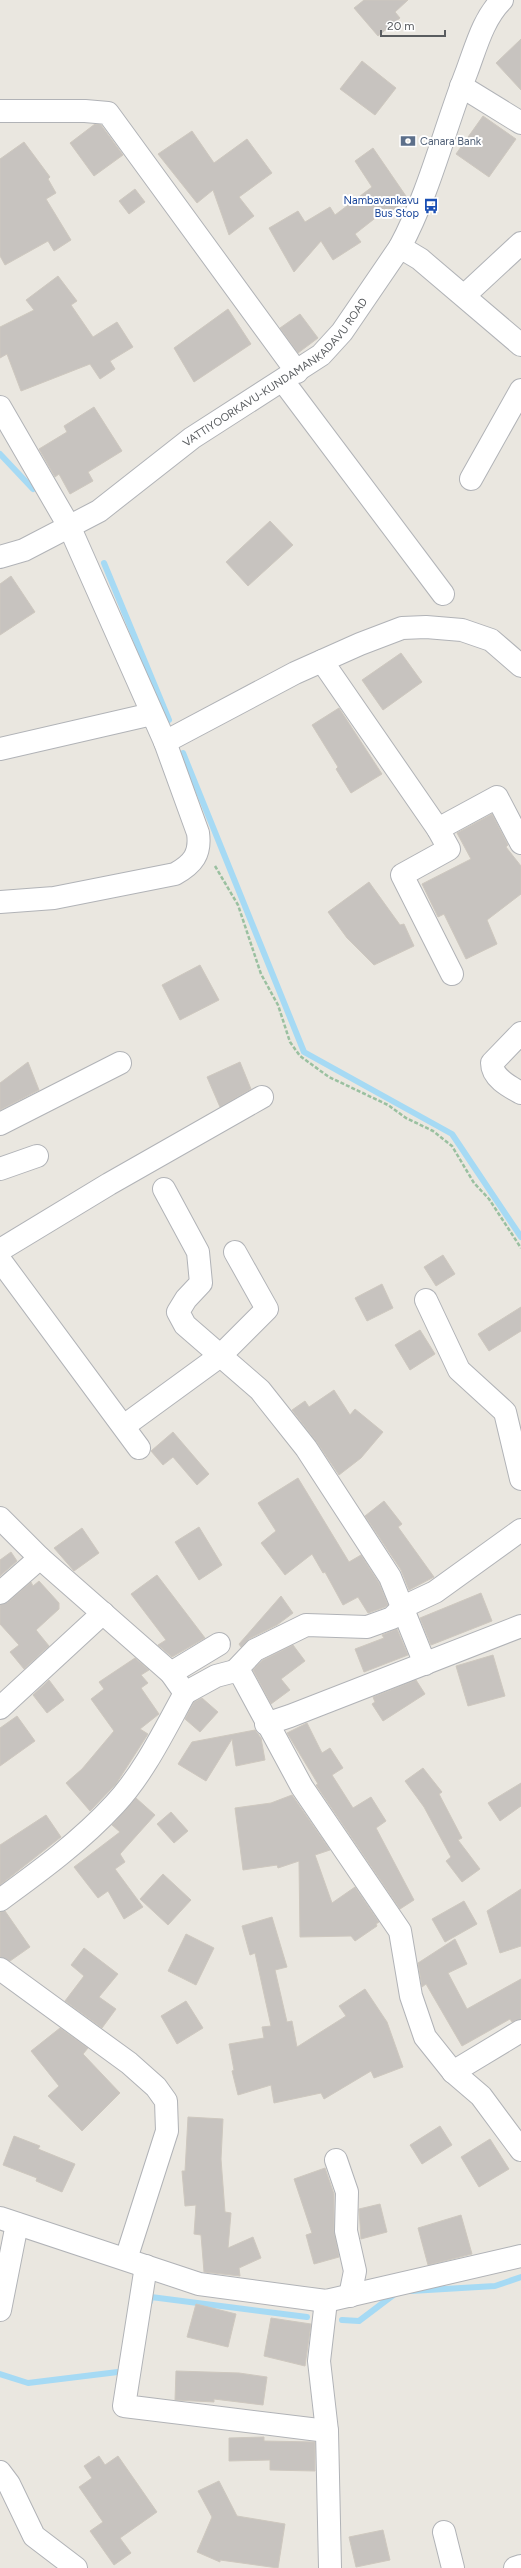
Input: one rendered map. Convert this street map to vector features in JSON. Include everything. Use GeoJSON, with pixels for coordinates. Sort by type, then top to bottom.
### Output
{"type":"FeatureCollection","features":[{"type":"Feature","properties":{"kind":"street","name":"VATTIYOORKAVU-KUNDAMANKADAVU ROAD"},"geometry":{"type":"LineString","coordinates":[[0,557],[24,550],[70,528],[105,506],[192,438],[321,355],[342,332],[400,247],[425,195],[461,86],[486,22],[502,0]]}},
{"type":"Feature","properties":{"kind":"street"},"geometry":{"type":"LineString","coordinates":[[461,86],[521,123]]}},
{"type":"Feature","properties":{"kind":"street"},"geometry":{"type":"LineString","coordinates":[[0,111],[85,111],[108,113],[443,594]]}},
{"type":"Feature","properties":{"kind":"street"},"geometry":{"type":"LineString","coordinates":[[465,295],[521,242]]}},
{"type":"Feature","properties":{"kind":"street"},"geometry":{"type":"LineString","coordinates":[[400,247],[420,259],[465,295],[521,345]]}},
{"type":"Feature","properties":{"kind":"street"},"geometry":{"type":"LineString","coordinates":[[471,478],[521,390]]}},
{"type":"Feature","properties":{"kind":"street"},"geometry":{"type":"LineString","coordinates":[[0,407],[70,528],[165,742],[199,838],[200,847],[196,857],[188,866],[175,874],[54,898],[0,902]]}},
{"type":"Feature","properties":{"kind":"street"},"geometry":{"type":"LineString","coordinates":[[165,742],[322,661],[402,628],[426,627],[462,630],[491,640],[521,666]]}},
{"type":"Feature","properties":{"kind":"street"},"geometry":{"type":"LineString","coordinates":[[322,661],[438,829],[450,849],[402,875],[452,974]]}},
{"type":"Feature","properties":{"kind":"street"},"geometry":{"type":"LineString","coordinates":[[0,748],[152,714]]}},
{"type":"Feature","properties":{"kind":"street"},"geometry":{"type":"LineString","coordinates":[[438,829],[497,797],[521,843]]}},
{"type":"Feature","properties":{"kind":"street"},"geometry":{"type":"LineString","coordinates":[[521,1034],[492,1063],[497,1075],[521,1093]]}},
{"type":"Feature","properties":{"kind":"street"},"geometry":{"type":"LineString","coordinates":[[0,1124],[120,1063]]}},
{"type":"Feature","properties":{"kind":"street"},"geometry":{"type":"LineString","coordinates":[[0,1250],[115,1181],[262,1097]]}},
{"type":"Feature","properties":{"kind":"street"},"geometry":{"type":"LineString","coordinates":[[0,1169],[37,1156]]}},
{"type":"Feature","properties":{"kind":"street"},"geometry":{"type":"LineString","coordinates":[[164,1189],[198,1252],[201,1283],[186,1298],[178,1312],[185,1325],[260,1390],[306,1448],[390,1577],[426,1664]]}},
{"type":"Feature","properties":{"kind":"street"},"geometry":{"type":"LineString","coordinates":[[124,1426],[220,1356],[267,1309],[235,1252]]}},
{"type":"Feature","properties":{"kind":"street"},"geometry":{"type":"LineString","coordinates":[[0,1260],[139,1448]]}},
{"type":"Feature","properties":{"kind":"street"},"geometry":{"type":"LineString","coordinates":[[426,1300],[459,1370],[505,1412],[521,1479]]}},
{"type":"Feature","properties":{"kind":"street"},"geometry":{"type":"LineString","coordinates":[[0,1518],[40,1558],[170,1673],[185,1693]]}},
{"type":"Feature","properties":{"kind":"street"},"geometry":{"type":"LineString","coordinates":[[0,1900],[79,1840],[116,1803],[156,1748],[185,1693],[216,1676],[235,1671],[255,1650],[306,1625],[367,1627],[392,1618],[403,1607],[436,1592],[521,1530]]}},
{"type":"Feature","properties":{"kind":"street"},"geometry":{"type":"LineString","coordinates":[[0,1593],[40,1558]]}},
{"type":"Feature","properties":{"kind":"street"},"geometry":{"type":"LineString","coordinates":[[0,1708],[103,1613]]}},
{"type":"Feature","properties":{"kind":"street"},"geometry":{"type":"LineString","coordinates":[[266,1724],[426,1664],[521,1626]]}},
{"type":"Feature","properties":{"kind":"street"},"geometry":{"type":"LineString","coordinates":[[170,1673],[219,1644]]}},
{"type":"Feature","properties":{"kind":"street"},"geometry":{"type":"LineString","coordinates":[[235,1671],[242,1676],[266,1724],[302,1787],[400,1931],[411,1996],[425,2037],[453,2072],[481,2096],[521,2150]]}},
{"type":"Feature","properties":{"kind":"street"},"geometry":{"type":"LineString","coordinates":[[0,1969],[129,2063],[156,2087],[166,2101],[167,2131],[136,2262],[124,2406],[327,2431]]}},
{"type":"Feature","properties":{"kind":"street"},"geometry":{"type":"LineString","coordinates":[[453,2072],[521,2032]]}},
{"type":"Feature","properties":{"kind":"street"},"geometry":{"type":"LineString","coordinates":[[336,2160],[347,2192],[346,2231],[355,2271],[350,2296]]}},
{"type":"Feature","properties":{"kind":"street"},"geometry":{"type":"LineString","coordinates":[[0,2310],[9,2221],[199,2284],[326,2302],[521,2256]]}},
{"type":"Feature","properties":{"kind":"street"},"geometry":{"type":"LineString","coordinates":[[326,2302],[320,2361],[327,2431],[330,2568]]}},
{"type":"Feature","properties":{"kind":"street"},"geometry":{"type":"LineString","coordinates":[[0,2472],[9,2484],[34,2536],[76,2568]]}},
{"type":"Feature","properties":{"kind":"street"},"geometry":{"type":"LineString","coordinates":[[444,2532],[453,2568]]}},
{"type":"Feature","properties":{"kind":"street"},"geometry":{"type":"LineString","coordinates":[[515,2568],[521,2566]]}},
{"type":"Feature","properties":{"kind":"path"},"geometry":{"type":"LineString","coordinates":[[199,838],[238,905],[261,974],[278,1005],[290,1042],[300,1056],[330,1077],[388,1105],[406,1118],[433,1131],[452,1146],[474,1184],[490,1199],[521,1248]]}},
{"type":"Feature","properties":{"kind":"building"},"geometry":{"type":"Polygon","coordinates":[[[364,0],[408,0],[395,12],[400,18],[378,36],[354,8],[364,0]]]}},
{"type":"Feature","properties":{"kind":"building"},"geometry":{"type":"Polygon","coordinates":[[[521,39],[521,90],[496,63],[521,39]]]}},
{"type":"Feature","properties":{"kind":"building"},"geometry":{"type":"Polygon","coordinates":[[[362,61],[396,88],[375,115],[340,89],[362,61]]]}},
{"type":"Feature","properties":{"kind":"building"},"geometry":{"type":"Polygon","coordinates":[[[483,116],[516,139],[489,177],[456,154],[483,116]]]}},
{"type":"Feature","properties":{"kind":"building"},"geometry":{"type":"Polygon","coordinates":[[[95,124],[101,125],[123,155],[94,176],[70,143],[95,124]]]}},
{"type":"Feature","properties":{"kind":"building"},"geometry":{"type":"Polygon","coordinates":[[[192,131],[214,163],[247,139],[272,173],[239,197],[254,216],[229,235],[213,190],[197,203],[158,154],[192,131]]]}},
{"type":"Feature","properties":{"kind":"building"},"geometry":{"type":"Polygon","coordinates":[[[24,142],[50,177],[48,179],[56,193],[46,199],[71,240],[54,251],[48,241],[5,265],[0,256],[0,159],[24,142]]]}},
{"type":"Feature","properties":{"kind":"building"},"geometry":{"type":"Polygon","coordinates":[[[373,148],[408,199],[390,212],[388,208],[355,234],[361,242],[333,260],[321,241],[294,272],[269,228],[298,211],[305,222],[330,207],[335,215],[372,187],[355,161],[373,148]]]}},
{"type":"Feature","properties":{"kind":"building"},"geometry":{"type":"Polygon","coordinates":[[[135,189],[145,202],[129,214],[119,201],[135,189]]]}},
{"type":"Feature","properties":{"kind":"building"},"geometry":{"type":"Polygon","coordinates":[[[58,276],[77,301],[71,305],[93,337],[117,322],[133,347],[110,361],[115,369],[100,379],[90,364],[21,391],[7,354],[0,358],[0,327],[34,310],[26,300],[58,276]]]}},
{"type":"Feature","properties":{"kind":"building"},"geometry":{"type":"Polygon","coordinates":[[[228,309],[251,344],[194,382],[174,348],[228,309]]]}},
{"type":"Feature","properties":{"kind":"building"},"geometry":{"type":"Polygon","coordinates":[[[300,314],[318,338],[298,353],[280,328],[300,314]]]}},
{"type":"Feature","properties":{"kind":"building"},"geometry":{"type":"Polygon","coordinates":[[[94,407],[122,451],[88,472],[93,481],[70,494],[59,474],[55,477],[39,449],[67,432],[64,426],[94,407]]]}},
{"type":"Feature","properties":{"kind":"building"},"geometry":{"type":"Polygon","coordinates":[[[270,521],[293,545],[248,586],[226,562],[270,521]]]}},
{"type":"Feature","properties":{"kind":"building"},"geometry":{"type":"Polygon","coordinates":[[[11,576],[35,612],[0,635],[0,584],[11,576]]]}},
{"type":"Feature","properties":{"kind":"building"},"geometry":{"type":"Polygon","coordinates":[[[401,653],[422,682],[383,710],[362,680],[401,653]]]}},
{"type":"Feature","properties":{"kind":"building"},"geometry":{"type":"Polygon","coordinates":[[[339,708],[382,774],[351,793],[336,769],[338,767],[312,725],[339,708]]]}},
{"type":"Feature","properties":{"kind":"building"},"geometry":{"type":"Polygon","coordinates":[[[492,814],[508,845],[506,847],[521,866],[521,894],[487,920],[497,944],[466,959],[444,914],[438,917],[422,884],[471,859],[457,833],[492,814]]]}},
{"type":"Feature","properties":{"kind":"building"},"geometry":{"type":"Polygon","coordinates":[[[369,882],[400,925],[404,924],[414,946],[374,965],[347,938],[328,912],[369,882]]]}},
{"type":"Feature","properties":{"kind":"building"},"geometry":{"type":"Polygon","coordinates":[[[200,965],[219,1000],[180,1020],[162,985],[200,965]]]}},
{"type":"Feature","properties":{"kind":"building"},"geometry":{"type":"Polygon","coordinates":[[[28,1062],[39,1090],[0,1110],[0,1083],[28,1062]]]}},
{"type":"Feature","properties":{"kind":"building"},"geometry":{"type":"Polygon","coordinates":[[[240,1062],[251,1089],[220,1107],[207,1077],[240,1062]]]}},
{"type":"Feature","properties":{"kind":"building"},"geometry":{"type":"Polygon","coordinates":[[[443,1255],[455,1274],[436,1286],[424,1267],[443,1255]]]}},
{"type":"Feature","properties":{"kind":"building"},"geometry":{"type":"Polygon","coordinates":[[[382,1284],[393,1308],[367,1321],[355,1298],[382,1284]]]}},
{"type":"Feature","properties":{"kind":"building"},"geometry":{"type":"Polygon","coordinates":[[[521,1307],[521,1331],[489,1351],[478,1334],[521,1307]]]}},
{"type":"Feature","properties":{"kind":"building"},"geometry":{"type":"Polygon","coordinates":[[[420,1330],[435,1354],[410,1370],[395,1345],[420,1330]]]}},
{"type":"Feature","properties":{"kind":"building"},"geometry":{"type":"Polygon","coordinates":[[[334,1390],[350,1415],[355,1409],[383,1432],[361,1458],[339,1475],[316,1441],[292,1410],[305,1401],[309,1407],[334,1390]]]}},
{"type":"Feature","properties":{"kind":"building"},"geometry":{"type":"Polygon","coordinates":[[[173,1432],[209,1474],[197,1485],[173,1457],[163,1465],[151,1451],[173,1432]]]}},
{"type":"Feature","properties":{"kind":"building"},"geometry":{"type":"Polygon","coordinates":[[[298,1478],[349,1562],[361,1555],[379,1583],[388,1605],[368,1613],[358,1597],[343,1605],[325,1572],[323,1573],[312,1554],[285,1575],[261,1543],[276,1531],[258,1503],[298,1478]]]}},
{"type":"Feature","properties":{"kind":"building"},"geometry":{"type":"Polygon","coordinates":[[[384,1501],[402,1524],[398,1527],[434,1577],[409,1590],[401,1570],[365,1516],[384,1501]]]}},
{"type":"Feature","properties":{"kind":"building"},"geometry":{"type":"Polygon","coordinates":[[[199,1527],[222,1565],[199,1580],[175,1542],[199,1527]]]}},
{"type":"Feature","properties":{"kind":"building"},"geometry":{"type":"Polygon","coordinates":[[[82,1528],[99,1553],[74,1571],[54,1548],[82,1528]]]}},
{"type":"Feature","properties":{"kind":"building"},"geometry":{"type":"Polygon","coordinates":[[[11,1552],[17,1561],[0,1576],[0,1560],[11,1552]]]}},
{"type":"Feature","properties":{"kind":"building"},"geometry":{"type":"Polygon","coordinates":[[[157,1575],[205,1638],[172,1657],[158,1645],[166,1640],[131,1594],[157,1575]]]}},
{"type":"Feature","properties":{"kind":"building"},"geometry":{"type":"Polygon","coordinates":[[[39,1581],[59,1603],[59,1609],[36,1630],[49,1646],[24,1669],[10,1652],[19,1645],[0,1624],[0,1605],[8,1602],[31,1582],[33,1586],[39,1581]]]}},
{"type":"Feature","properties":{"kind":"building"},"geometry":{"type":"Polygon","coordinates":[[[481,1593],[492,1621],[431,1645],[420,1618],[481,1593]]]}},
{"type":"Feature","properties":{"kind":"building"},"geometry":{"type":"Polygon","coordinates":[[[281,1596],[293,1613],[277,1625],[249,1639],[241,1647],[239,1644],[281,1596]]]}},
{"type":"Feature","properties":{"kind":"building"},"geometry":{"type":"Polygon","coordinates":[[[397,1629],[408,1655],[364,1672],[355,1649],[384,1638],[382,1635],[397,1629]]]}},
{"type":"Feature","properties":{"kind":"building"},"geometry":{"type":"Polygon","coordinates":[[[293,1645],[305,1661],[281,1679],[290,1690],[271,1704],[253,1670],[263,1660],[293,1645]]]}},
{"type":"Feature","properties":{"kind":"building"},"geometry":{"type":"Polygon","coordinates":[[[493,1655],[505,1696],[468,1706],[456,1666],[493,1655]]]}},
{"type":"Feature","properties":{"kind":"building"},"geometry":{"type":"Polygon","coordinates":[[[135,1658],[149,1670],[141,1675],[148,1683],[141,1688],[159,1714],[140,1729],[148,1734],[116,1784],[90,1811],[66,1783],[82,1769],[114,1731],[91,1699],[104,1689],[99,1682],[135,1658]]]}},
{"type":"Feature","properties":{"kind":"building"},"geometry":{"type":"Polygon","coordinates":[[[49,1680],[64,1700],[47,1713],[33,1695],[49,1680]]]}},
{"type":"Feature","properties":{"kind":"building"},"geometry":{"type":"Polygon","coordinates":[[[416,1680],[425,1694],[383,1721],[372,1704],[375,1702],[373,1697],[416,1680]]]}},
{"type":"Feature","properties":{"kind":"building"},"geometry":{"type":"Polygon","coordinates":[[[202,1698],[218,1712],[200,1732],[185,1719],[194,1702],[202,1698]]]}},
{"type":"Feature","properties":{"kind":"building"},"geometry":{"type":"Polygon","coordinates":[[[17,1716],[35,1741],[0,1766],[0,1728],[17,1716]]]}},
{"type":"Feature","properties":{"kind":"building"},"geometry":{"type":"Polygon","coordinates":[[[307,1723],[322,1753],[330,1748],[343,1768],[332,1775],[353,1808],[371,1797],[386,1821],[376,1828],[414,1900],[400,1909],[316,1785],[318,1784],[287,1733],[307,1723]]]}},
{"type":"Feature","properties":{"kind":"building"},"geometry":{"type":"Polygon","coordinates":[[[255,1730],[261,1738],[265,1760],[236,1766],[232,1739],[206,1781],[178,1764],[192,1742],[255,1730]]]}},
{"type":"Feature","properties":{"kind":"building"},"geometry":{"type":"Polygon","coordinates":[[[423,1768],[442,1792],[439,1794],[462,1838],[458,1840],[480,1869],[462,1882],[446,1861],[451,1857],[424,1807],[405,1781],[423,1768]]]}},
{"type":"Feature","properties":{"kind":"building"},"geometry":{"type":"Polygon","coordinates":[[[521,1783],[521,1806],[500,1821],[488,1803],[521,1783]]]}},
{"type":"Feature","properties":{"kind":"building"},"geometry":{"type":"Polygon","coordinates":[[[292,1795],[330,1850],[315,1855],[332,1903],[355,1887],[379,1922],[376,1924],[377,1926],[355,1941],[351,1936],[300,1937],[299,1861],[278,1868],[277,1865],[243,1870],[235,1808],[271,1803],[292,1795]]]}},
{"type":"Feature","properties":{"kind":"building"},"geometry":{"type":"Polygon","coordinates":[[[136,1798],[155,1815],[120,1854],[125,1862],[115,1869],[143,1907],[124,1919],[108,1891],[98,1898],[74,1867],[120,1832],[112,1825],[136,1798]]]}},
{"type":"Feature","properties":{"kind":"building"},"geometry":{"type":"Polygon","coordinates":[[[171,1812],[188,1831],[174,1843],[157,1824],[171,1812]]]}},
{"type":"Feature","properties":{"kind":"building"},"geometry":{"type":"Polygon","coordinates":[[[46,1815],[61,1837],[0,1885],[0,1845],[46,1815]]]}},
{"type":"Feature","properties":{"kind":"building"},"geometry":{"type":"Polygon","coordinates":[[[163,1874],[191,1900],[168,1925],[140,1899],[163,1874]]]}},
{"type":"Feature","properties":{"kind":"building"},"geometry":{"type":"Polygon","coordinates":[[[521,1889],[521,1946],[500,1953],[487,1911],[521,1889]]]}},
{"type":"Feature","properties":{"kind":"building"},"geometry":{"type":"Polygon","coordinates":[[[464,1901],[477,1924],[445,1942],[432,1919],[464,1901]]]}},
{"type":"Feature","properties":{"kind":"building"},"geometry":{"type":"Polygon","coordinates":[[[5,1911],[30,1947],[10,1961],[0,1957],[0,1912],[5,1911]]]}},
{"type":"Feature","properties":{"kind":"building"},"geometry":{"type":"Polygon","coordinates":[[[272,1917],[287,1967],[275,1970],[287,2022],[292,2021],[297,2047],[346,2016],[339,2006],[365,1989],[387,2022],[403,2067],[374,2078],[371,2071],[324,2099],[321,2093],[274,2103],[271,2085],[238,2095],[232,2071],[234,2070],[229,2044],[264,2038],[262,2027],[271,2026],[255,1953],[250,1955],[242,1926],[272,1917]]]}},
{"type":"Feature","properties":{"kind":"building"},"geometry":{"type":"Polygon","coordinates":[[[186,1934],[214,1948],[196,1985],[168,1971],[186,1934]]]}},
{"type":"Feature","properties":{"kind":"building"},"geometry":{"type":"Polygon","coordinates":[[[455,1939],[467,1964],[448,1973],[467,2009],[521,1979],[521,2019],[512,2022],[510,2019],[462,2046],[426,1984],[422,1987],[418,1963],[455,1939]]]}},
{"type":"Feature","properties":{"kind":"building"},"geometry":{"type":"Polygon","coordinates":[[[84,1948],[118,1974],[99,1997],[116,2009],[102,2028],[65,2001],[84,1976],[71,1965],[84,1948]]]}},
{"type":"Feature","properties":{"kind":"building"},"geometry":{"type":"Polygon","coordinates":[[[186,2001],[203,2028],[177,2044],[161,2016],[186,2001]]]}},
{"type":"Feature","properties":{"kind":"building"},"geometry":{"type":"Polygon","coordinates":[[[60,2028],[88,2048],[83,2054],[120,2093],[82,2131],[48,2096],[59,2086],[31,2051],[60,2028]]]}},
{"type":"Feature","properties":{"kind":"building"},"geometry":{"type":"Polygon","coordinates":[[[188,2117],[223,2119],[221,2159],[225,2212],[231,2213],[228,2248],[253,2237],[261,2258],[239,2268],[240,2276],[204,2272],[201,2235],[194,2234],[196,2205],[185,2206],[182,2171],[185,2171],[188,2117]]]}},
{"type":"Feature","properties":{"kind":"building"},"geometry":{"type":"Polygon","coordinates":[[[440,2126],[452,2145],[422,2164],[410,2145],[440,2126]]]}},
{"type":"Feature","properties":{"kind":"building"},"geometry":{"type":"Polygon","coordinates":[[[14,2136],[40,2146],[38,2149],[75,2164],[62,2192],[36,2181],[37,2178],[3,2165],[14,2136]]]}},
{"type":"Feature","properties":{"kind":"building"},"geometry":{"type":"Polygon","coordinates":[[[490,2139],[509,2169],[479,2187],[461,2157],[490,2139]]]}},
{"type":"Feature","properties":{"kind":"building"},"geometry":{"type":"Polygon","coordinates":[[[325,2168],[334,2194],[334,2231],[339,2257],[314,2264],[306,2235],[312,2233],[294,2179],[325,2168]]]}},
{"type":"Feature","properties":{"kind":"building"},"geometry":{"type":"Polygon","coordinates":[[[380,2204],[387,2232],[361,2239],[359,2209],[380,2204]]]}},
{"type":"Feature","properties":{"kind":"building"},"geometry":{"type":"Polygon","coordinates":[[[461,2215],[472,2254],[428,2265],[418,2228],[461,2215]]]}},
{"type":"Feature","properties":{"kind":"building"},"geometry":{"type":"Polygon","coordinates":[[[196,2304],[236,2314],[228,2347],[187,2337],[196,2304]]]}},
{"type":"Feature","properties":{"kind":"building"},"geometry":{"type":"Polygon","coordinates":[[[271,2318],[311,2324],[305,2366],[264,2356],[271,2318]]]}},
{"type":"Feature","properties":{"kind":"building"},"geometry":{"type":"Polygon","coordinates":[[[176,2371],[239,2373],[267,2377],[263,2405],[214,2399],[214,2402],[175,2400],[176,2371]]]}},
{"type":"Feature","properties":{"kind":"building"},"geometry":{"type":"Polygon","coordinates":[[[264,2437],[264,2441],[315,2442],[315,2471],[270,2470],[270,2460],[229,2461],[229,2438],[264,2437]]]}},
{"type":"Feature","properties":{"kind":"building"},"geometry":{"type":"Polygon","coordinates":[[[99,2456],[105,2465],[118,2456],[157,2512],[120,2538],[131,2553],[114,2565],[90,2531],[103,2522],[79,2487],[92,2478],[84,2466],[99,2456]]]}},
{"type":"Feature","properties":{"kind":"building"},"geometry":{"type":"Polygon","coordinates":[[[219,2481],[237,2516],[285,2524],[278,2568],[220,2560],[220,2562],[197,2552],[212,2517],[198,2491],[219,2481]]]}},
{"type":"Feature","properties":{"kind":"building"},"geometry":{"type":"Polygon","coordinates":[[[383,2530],[390,2560],[356,2567],[349,2537],[383,2530]]]}},
{"type":"Feature","properties":{"kind":"waterway"},"geometry":{"type":"LineString","coordinates":[[0,454],[33,489]]}},
{"type":"Feature","properties":{"kind":"waterway"},"geometry":{"type":"LineString","coordinates":[[104,563],[169,720]]}},
{"type":"Feature","properties":{"kind":"waterway"},"geometry":{"type":"LineString","coordinates":[[183,753],[304,1052],[452,1134],[521,1237]]}},
{"type":"Feature","properties":{"kind":"waterway"},"geometry":{"type":"LineString","coordinates":[[411,2291],[495,2286],[521,2277]]}},
{"type":"Feature","properties":{"kind":"waterway"},"geometry":{"type":"LineString","coordinates":[[342,2320],[359,2321],[396,2293]]}},
{"type":"Feature","properties":{"kind":"waterway"},"geometry":{"type":"LineString","coordinates":[[150,2302],[151,2297],[307,2317]]}},
{"type":"Feature","properties":{"kind":"waterway"},"geometry":{"type":"LineString","coordinates":[[0,2374],[28,2383],[126,2371]]}},
{"type":"Feature","properties":{"kind":"place","name":"Canara Bank"},"geometry":{"type":"Point","coordinates":[408,141]}},
{"type":"Feature","properties":{"kind":"place","name":"Nambavankavu Bus Stop"},"geometry":{"type":"Point","coordinates":[431,206]}}]}
